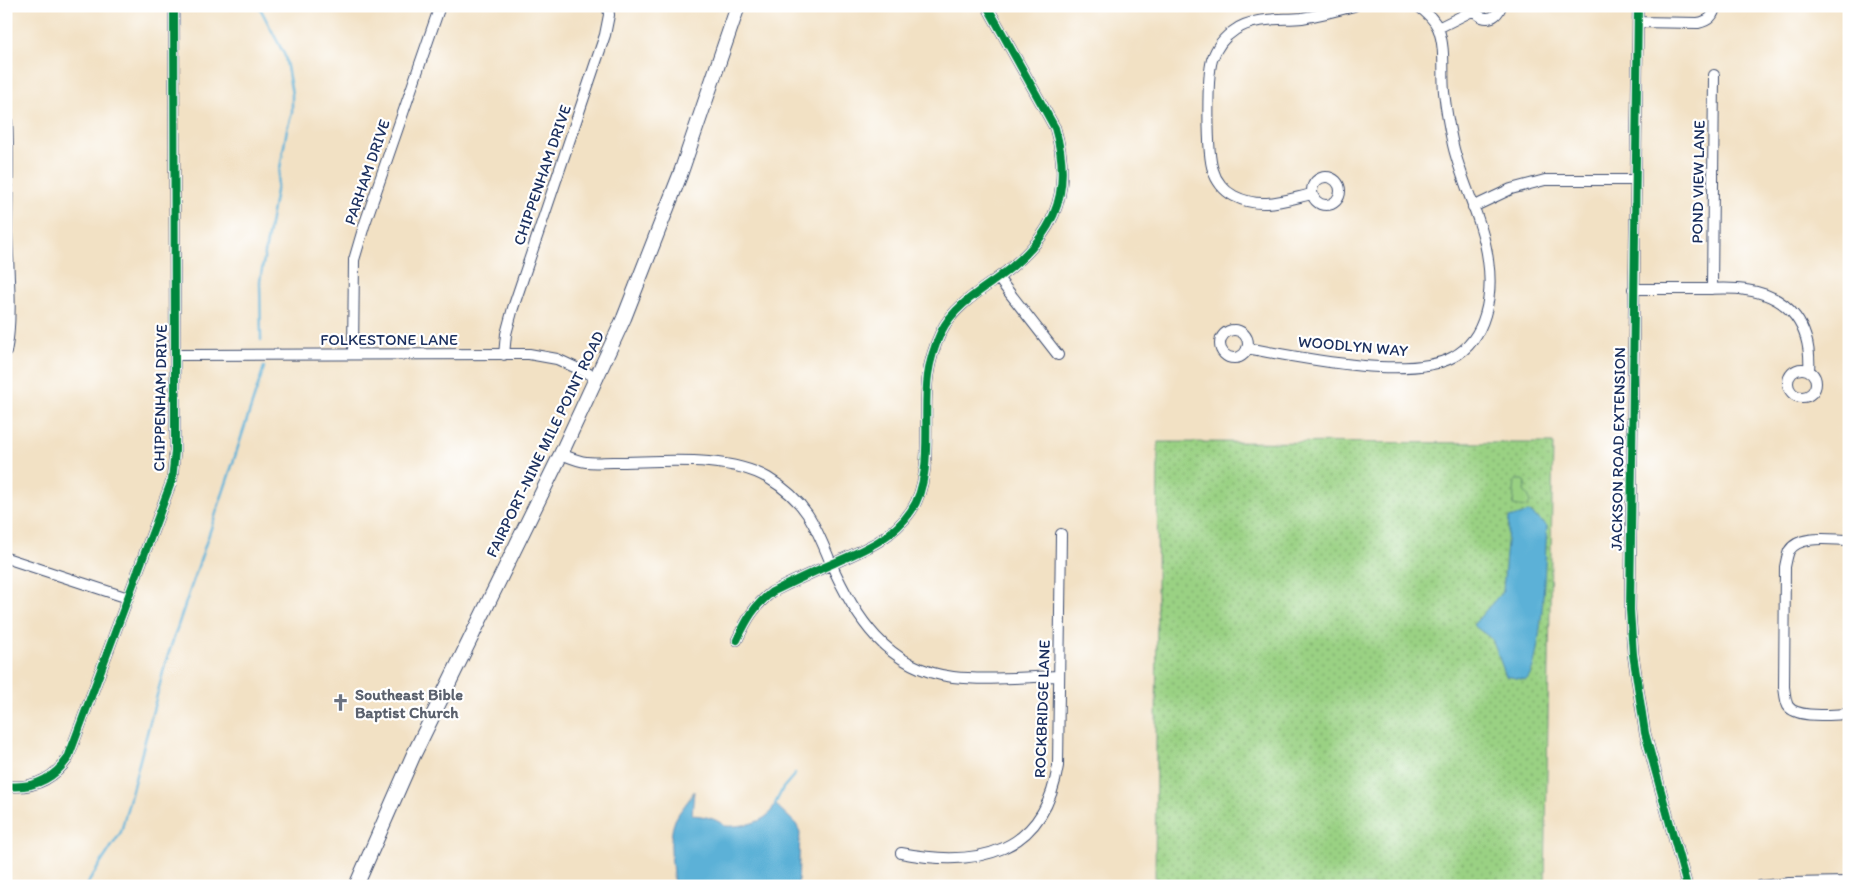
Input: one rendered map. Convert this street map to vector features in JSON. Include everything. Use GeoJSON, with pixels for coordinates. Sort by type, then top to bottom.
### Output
{"type":"FeatureCollection","features":[{"type":"Feature","properties":{"kind":"main road","name":"FAIRPORT-NINE MILE POINT ROAD"},"geometry":{"type":"LineString","coordinates":[[356,886],[413,756],[598,378],[654,245],[738,6]]}},
{"type":"Feature","properties":{"kind":"street","name":"CHIPPENHAM DRIVE"},"geometry":{"type":"LineString","coordinates":[[6,786],[23,787],[40,783],[50,778],[68,758],[172,480],[175,452],[174,6]]}},
{"type":"Feature","properties":{"kind":"street","name":"PARHAM DRIVE"},"geometry":{"type":"LineString","coordinates":[[353,354],[354,260],[440,6]]}},
{"type":"Feature","properties":{"kind":"street","name":"CHIPPENHAM DRIVE"},"geometry":{"type":"LineString","coordinates":[[504,355],[506,334],[513,308],[605,34],[609,15],[608,6]]}},
{"type":"Feature","properties":{"kind":"street"},"geometry":{"type":"LineString","coordinates":[[737,640],[747,618],[759,602],[772,592],[869,548],[885,538],[900,525],[912,510],[920,494],[925,476],[926,388],[936,344],[942,330],[960,307],[998,278],[1030,250],[1052,220],[1062,184],[1060,148],[1055,128],[987,6]]}},
{"type":"Feature","properties":{"kind":"street"},"geometry":{"type":"LineString","coordinates":[[1312,194],[1259,204],[1233,195],[1216,179],[1212,169],[1209,143],[1211,65],[1222,42],[1235,29],[1246,24],[1318,16],[1354,6]]}},
{"type":"Feature","properties":{"kind":"street"},"geometry":{"type":"LineString","coordinates":[[1418,6],[1427,13],[1438,28],[1473,8],[1480,17],[1488,18],[1496,15],[1501,6]]}},
{"type":"Feature","properties":{"kind":"street","name":"JACKSON ROAD EXTENSION"},"geometry":{"type":"LineString","coordinates":[[1638,6],[1630,610],[1632,654],[1645,733],[1687,886]]}},
{"type":"Feature","properties":{"kind":"street"},"geometry":{"type":"LineString","coordinates":[[1638,22],[1698,23],[1712,18],[1715,6]]}},
{"type":"Feature","properties":{"kind":"street","name":"WOODLYN WAY"},"geometry":{"type":"LineString","coordinates":[[1248,348],[1330,362],[1367,366],[1407,367],[1428,365],[1454,357],[1475,336],[1482,323],[1489,295],[1490,278],[1486,246],[1460,172],[1448,118],[1438,28]]}},
{"type":"Feature","properties":{"kind":"street","name":"POND VIEW LANE"},"geometry":{"type":"LineString","coordinates":[[1712,289],[1714,75]]}},
{"type":"Feature","properties":{"kind":"street"},"geometry":{"type":"LineString","coordinates":[[6,105],[9,326],[6,352]]}},
{"type":"Feature","properties":{"kind":"street"},"geometry":{"type":"LineString","coordinates":[[1473,207],[1511,188],[1545,180],[1635,180]]}},
{"type":"Feature","properties":{"kind":"street"},"geometry":{"type":"LineString","coordinates":[[998,278],[1058,354]]}},
{"type":"Feature","properties":{"kind":"street"},"geometry":{"type":"LineString","coordinates":[[1633,289],[1712,289],[1759,292],[1782,303],[1793,313],[1806,335],[1810,347],[1809,372]]}},
{"type":"Feature","properties":{"kind":"street","name":"FOLKESTONE LANE"},"geometry":{"type":"LineString","coordinates":[[175,355],[548,356],[598,378]]}},
{"type":"Feature","properties":{"kind":"street"},"geometry":{"type":"LineString","coordinates":[[561,454],[586,462],[707,462],[728,464],[748,469],[768,478],[800,503],[812,520],[846,596],[858,616],[876,638],[892,652],[930,671],[951,676],[973,678],[1058,676]]}},
{"type":"Feature","properties":{"kind":"street","name":"ROCKBRIDGE LANE"},"geometry":{"type":"LineString","coordinates":[[901,853],[922,858],[978,857],[991,854],[1014,842],[1038,820],[1052,793],[1058,766],[1061,534]]}},
{"type":"Feature","properties":{"kind":"street"},"geometry":{"type":"LineString","coordinates":[[1849,540],[1808,540],[1800,542],[1790,551],[1785,567],[1784,687],[1787,703],[1794,712],[1805,714],[1849,714]]}},
{"type":"Feature","properties":{"kind":"street"},"geometry":{"type":"LineString","coordinates":[[6,558],[128,598]]}},
{"type":"Feature","properties":{"kind":"street"},"geometry":{"type":"LineString","coordinates":[[1760,886],[1789,883],[1849,882]]}},
{"type":"Feature","properties":{"kind":"green space"},"geometry":{"type":"Polygon","coordinates":[[[1158,442],[1553,443],[1545,886],[1155,886],[1158,442]]]}},
{"type":"Feature","properties":{"kind":"green space"},"geometry":{"type":"Polygon","coordinates":[[[1515,480],[1526,482],[1524,491],[1529,497],[1530,504],[1525,507],[1513,505],[1515,480]]]}},
{"type":"Feature","properties":{"kind":"water"},"geometry":{"type":"Polygon","coordinates":[[[1530,512],[1547,526],[1540,632],[1532,670],[1526,680],[1506,676],[1492,639],[1473,625],[1503,591],[1509,518],[1530,512]]]}},
{"type":"Feature","properties":{"kind":"water"},"geometry":{"type":"Polygon","coordinates":[[[694,791],[692,815],[710,818],[725,826],[742,825],[760,820],[769,814],[775,804],[796,824],[800,832],[798,886],[674,886],[671,836],[677,816],[694,791]]]}},
{"type":"Feature","properties":{"kind":"waterway"},"geometry":{"type":"LineString","coordinates":[[259,6],[285,56],[292,94],[292,113],[287,129],[260,281],[261,340]]}},
{"type":"Feature","properties":{"kind":"waterway"},"geometry":{"type":"LineString","coordinates":[[86,886],[121,832],[166,661],[264,367]]}},
{"type":"Feature","properties":{"kind":"waterway"},"geometry":{"type":"LineString","coordinates":[[775,804],[783,788],[795,774]]}},
{"type":"Feature","properties":{"kind":"cycle path"},"geometry":{"type":"LineString","coordinates":[[6,786],[25,786],[41,781],[56,772],[68,758],[172,480],[175,451],[174,6]]}},
{"type":"Feature","properties":{"kind":"cycle path"},"geometry":{"type":"LineString","coordinates":[[737,640],[760,602],[772,592],[876,543],[895,529],[911,511],[923,481],[928,375],[933,353],[941,332],[958,309],[1014,265],[1031,249],[1044,233],[1054,215],[1060,196],[1062,175],[1055,128],[987,6]]}},
{"type":"Feature","properties":{"kind":"cycle path"},"geometry":{"type":"LineString","coordinates":[[1638,6],[1630,610],[1633,654],[1645,733],[1687,886]]}},
{"type":"Feature","properties":{"kind":"place","name":"Southeast Bible Baptist Church"},"geometry":{"type":"Point","coordinates":[341,703]}}]}
